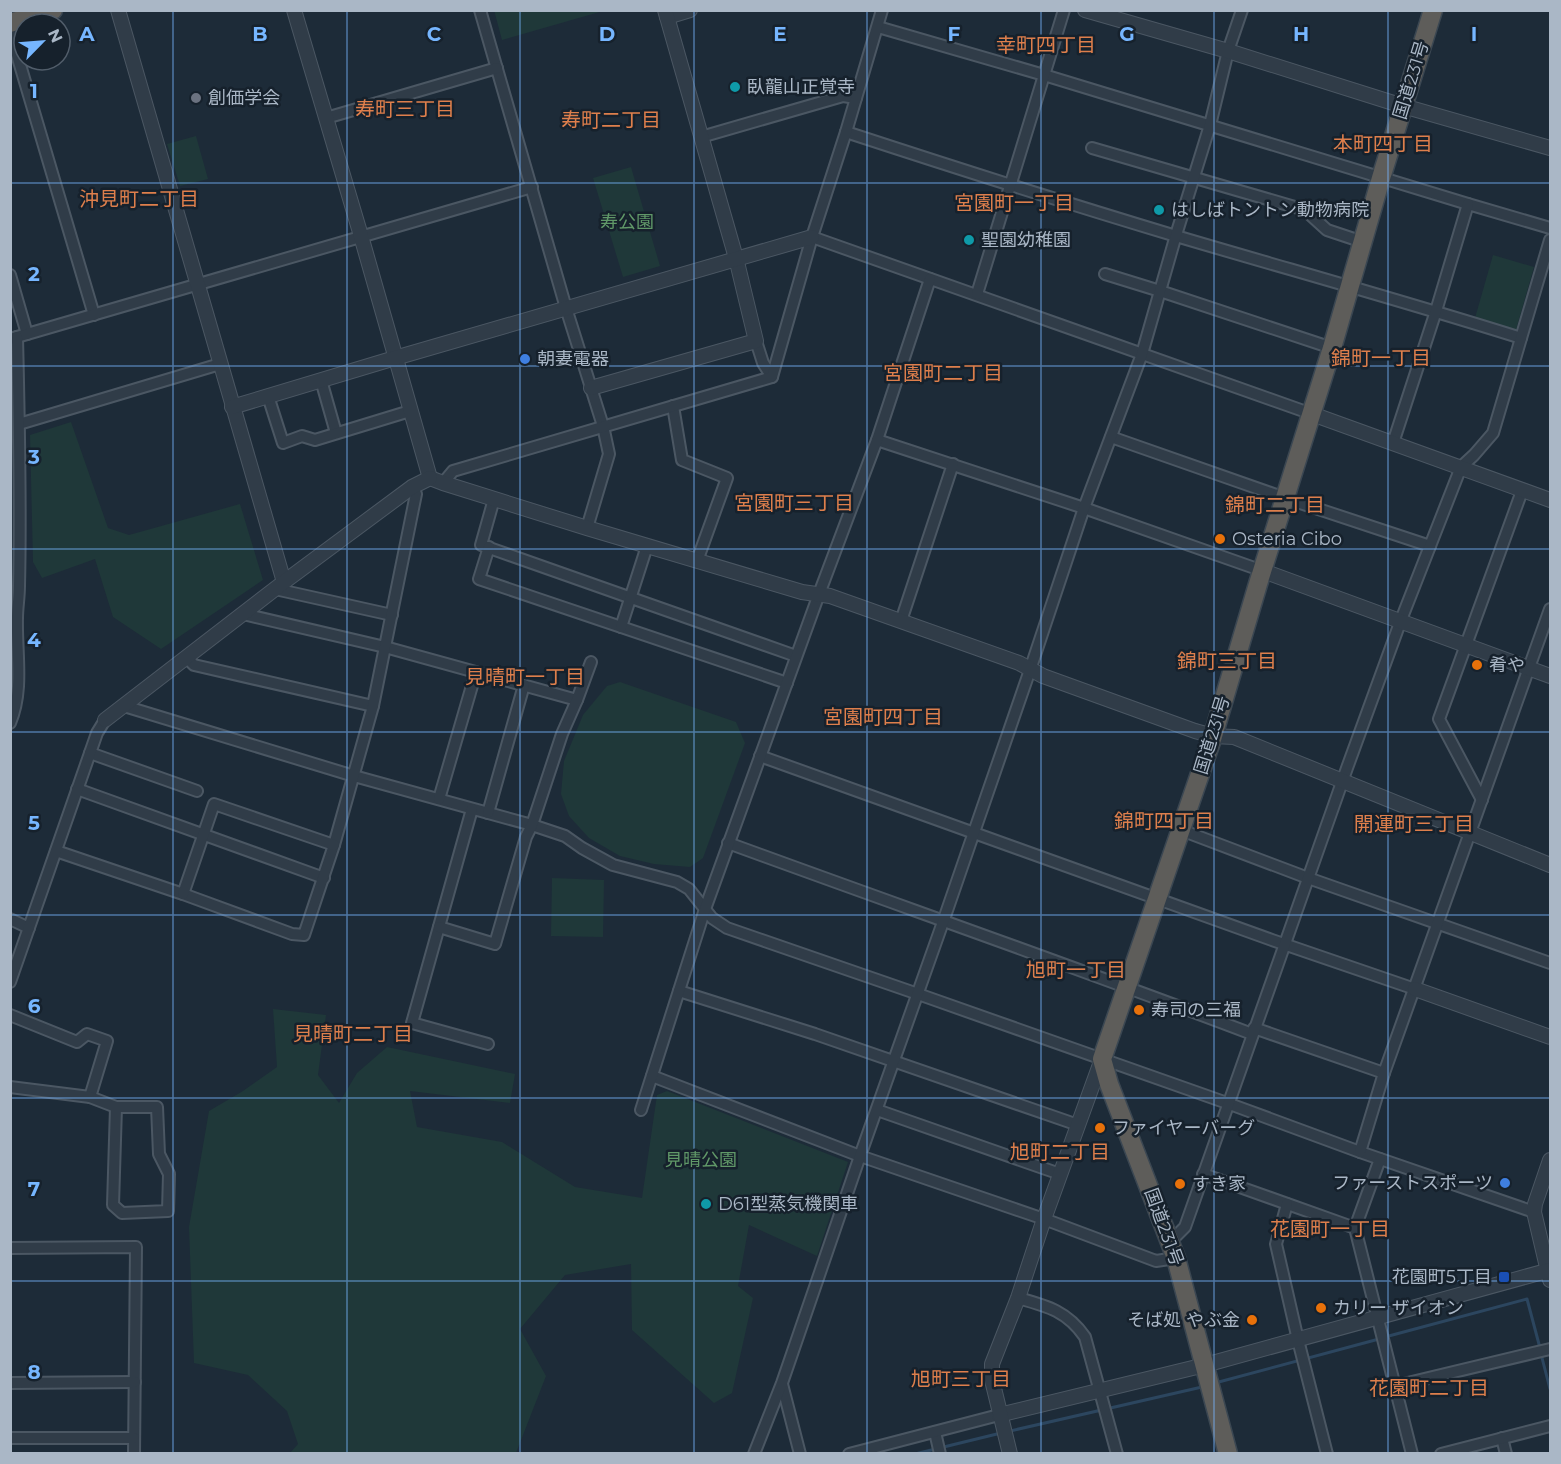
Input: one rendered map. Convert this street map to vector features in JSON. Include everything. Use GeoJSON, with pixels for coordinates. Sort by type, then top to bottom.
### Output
{"type":"FeatureCollection","features":[{"type":"Feature","properties":{"kind":"highway"},"geometry":{"type":"LineString","coordinates":[[10,24],[53,10]]}},
{"type":"Feature","properties":{"kind":"highway","name":"国道231号"},"geometry":{"type":"LineString","coordinates":[[1227,1454],[1173,1250],[1109,1084],[1102,1059],[1213,736],[1433,10]]}},
{"type":"Feature","properties":{"kind":"street"},"geometry":{"type":"LineString","coordinates":[[118,10],[220,364],[279,586]]}},
{"type":"Feature","properties":{"kind":"street"},"geometry":{"type":"LineString","coordinates":[[294,10],[410,411],[436,481]]}},
{"type":"Feature","properties":{"kind":"street"},"geometry":{"type":"LineString","coordinates":[[480,10],[566,308],[603,426],[609,454],[587,528]]}},
{"type":"Feature","properties":{"kind":"street"},"geometry":{"type":"LineString","coordinates":[[690,10],[666,14],[736,258],[756,341],[763,363],[772,378]]}},
{"type":"Feature","properties":{"kind":"street"},"geometry":{"type":"LineString","coordinates":[[772,378],[812,237],[882,10]]}},
{"type":"Feature","properties":{"kind":"street"},"geometry":{"type":"LineString","coordinates":[[977,294],[1064,10]]}},
{"type":"Feature","properties":{"kind":"street"},"geometry":{"type":"LineString","coordinates":[[1085,10],[1551,148]]}},
{"type":"Feature","properties":{"kind":"street"},"geometry":{"type":"LineString","coordinates":[[754,1454],[782,1383],[918,994],[1084,507],[1142,354],[1210,125],[1228,51],[1242,10]]}},
{"type":"Feature","properties":{"kind":"street"},"geometry":{"type":"LineString","coordinates":[[878,27],[1551,228]]}},
{"type":"Feature","properties":{"kind":"street"},"geometry":{"type":"LineString","coordinates":[[10,31],[94,315]]}},
{"type":"Feature","properties":{"kind":"street"},"geometry":{"type":"LineString","coordinates":[[326,118],[496,68]]}},
{"type":"Feature","properties":{"kind":"street"},"geometry":{"type":"LineString","coordinates":[[701,137],[843,96],[856,98]]}},
{"type":"Feature","properties":{"kind":"street"},"geometry":{"type":"LineString","coordinates":[[846,132],[1176,236],[1521,338]]}},
{"type":"Feature","properties":{"kind":"street"},"geometry":{"type":"LineString","coordinates":[[1092,148],[1305,210],[1327,230],[1363,242]]}},
{"type":"Feature","properties":{"kind":"street"},"geometry":{"type":"LineString","coordinates":[[18,337],[532,187]]}},
{"type":"Feature","properties":{"kind":"street"},"geometry":{"type":"LineString","coordinates":[[1394,443],[1468,204]]}},
{"type":"Feature","properties":{"kind":"street"},"geometry":{"type":"LineString","coordinates":[[232,407],[812,237],[1551,500]]}},
{"type":"Feature","properties":{"kind":"street"},"geometry":{"type":"LineString","coordinates":[[652,1076],[860,1156],[1044,1219],[1156,1261],[1173,1250],[1185,1227],[1227,1103],[1401,620],[1461,467],[1493,433],[1551,240]]}},
{"type":"Feature","properties":{"kind":"street"},"geometry":{"type":"LineString","coordinates":[[1105,274],[1332,348]]}},
{"type":"Feature","properties":{"kind":"street"},"geometry":{"type":"LineString","coordinates":[[10,275],[18,337],[19,424],[14,619],[15,676],[10,723]]}},
{"type":"Feature","properties":{"kind":"street"},"geometry":{"type":"LineString","coordinates":[[641,1110],[705,909],[877,440],[930,279]]}},
{"type":"Feature","properties":{"kind":"street"},"geometry":{"type":"LineString","coordinates":[[591,388],[756,341]]}},
{"type":"Feature","properties":{"kind":"street"},"geometry":{"type":"LineString","coordinates":[[19,424],[220,364]]}},
{"type":"Feature","properties":{"kind":"street"},"geometry":{"type":"LineString","coordinates":[[10,982],[97,733],[105,720],[412,487],[436,481],[453,471],[772,378]]}},
{"type":"Feature","properties":{"kind":"street"},"geometry":{"type":"LineString","coordinates":[[321,380],[336,433]]}},
{"type":"Feature","properties":{"kind":"street"},"geometry":{"type":"LineString","coordinates":[[268,396],[283,443],[302,436],[315,440],[410,411]]}},
{"type":"Feature","properties":{"kind":"street"},"geometry":{"type":"LineString","coordinates":[[673,406],[682,460],[727,478],[697,561]]}},
{"type":"Feature","properties":{"kind":"street"},"geometry":{"type":"LineString","coordinates":[[1111,437],[1430,546]]}},
{"type":"Feature","properties":{"kind":"street"},"geometry":{"type":"LineString","coordinates":[[877,440],[1084,507],[1551,676]]}},
{"type":"Feature","properties":{"kind":"street"},"geometry":{"type":"LineString","coordinates":[[901,621],[953,464]]}},
{"type":"Feature","properties":{"kind":"street"},"geometry":{"type":"LineString","coordinates":[[436,481],[802,592],[830,596],[1019,663],[1053,680],[1194,731],[1213,736],[1234,737],[1551,865]]}},
{"type":"Feature","properties":{"kind":"street"},"geometry":{"type":"LineString","coordinates":[[56,851],[292,934],[304,935],[334,845],[373,706],[416,494],[412,487]]}},
{"type":"Feature","properties":{"kind":"street"},"geometry":{"type":"LineString","coordinates":[[1482,800],[1439,719],[1522,491]]}},
{"type":"Feature","properties":{"kind":"street"},"geometry":{"type":"LineString","coordinates":[[494,499],[481,545],[796,656]]}},
{"type":"Feature","properties":{"kind":"street"},"geometry":{"type":"LineString","coordinates":[[621,627],[647,546]]}},
{"type":"Feature","properties":{"kind":"street"},"geometry":{"type":"LineString","coordinates":[[489,547],[479,579],[787,683]]}},
{"type":"Feature","properties":{"kind":"street"},"geometry":{"type":"LineString","coordinates":[[279,586],[392,615]]}},
{"type":"Feature","properties":{"kind":"street"},"geometry":{"type":"LineString","coordinates":[[1360,1152],[1384,1072],[1551,609]]}},
{"type":"Feature","properties":{"kind":"street"},"geometry":{"type":"LineString","coordinates":[[243,614],[385,647],[578,700]]}},
{"type":"Feature","properties":{"kind":"street"},"geometry":{"type":"LineString","coordinates":[[186,657],[194,665],[373,706]]}},
{"type":"Feature","properties":{"kind":"street"},"geometry":{"type":"LineString","coordinates":[[439,927],[495,944],[526,837],[562,734],[578,700],[591,662]]}},
{"type":"Feature","properties":{"kind":"street"},"geometry":{"type":"LineString","coordinates":[[439,799],[476,672]]}},
{"type":"Feature","properties":{"kind":"street"},"geometry":{"type":"LineString","coordinates":[[488,813],[524,685]]}},
{"type":"Feature","properties":{"kind":"street"},"geometry":{"type":"LineString","coordinates":[[124,706],[354,776],[565,836],[613,865],[677,882],[689,889],[712,918],[727,928],[1534,1212]]}},
{"type":"Feature","properties":{"kind":"street"},"geometry":{"type":"LineString","coordinates":[[90,753],[197,791]]}},
{"type":"Feature","properties":{"kind":"street"},"geometry":{"type":"LineString","coordinates":[[760,756],[1551,1037]]}},
{"type":"Feature","properties":{"kind":"street"},"geometry":{"type":"LineString","coordinates":[[77,789],[324,878]]}},
{"type":"Feature","properties":{"kind":"street"},"geometry":{"type":"LineString","coordinates":[[183,894],[214,804],[334,845]]}},
{"type":"Feature","properties":{"kind":"street"},"geometry":{"type":"LineString","coordinates":[[472,809],[412,1023],[488,1044]]}},
{"type":"Feature","properties":{"kind":"street"},"geometry":{"type":"LineString","coordinates":[[1181,831],[1551,963]]}},
{"type":"Feature","properties":{"kind":"street"},"geometry":{"type":"LineString","coordinates":[[729,843],[1127,987],[1253,1031],[1384,1072]]}},
{"type":"Feature","properties":{"kind":"street"},"geometry":{"type":"LineString","coordinates":[[10,919],[29,928]]}},
{"type":"Feature","properties":{"kind":"street"},"geometry":{"type":"LineString","coordinates":[[679,991],[815,1034],[1078,1125]]}},
{"type":"Feature","properties":{"kind":"street"},"geometry":{"type":"LineString","coordinates":[[10,1015],[77,1042],[87,1034],[107,1041],[90,1098]]}},
{"type":"Feature","properties":{"kind":"street"},"geometry":{"type":"LineString","coordinates":[[1010,1454],[992,1380],[992,1364],[1018,1298],[1102,1059]]}},
{"type":"Feature","properties":{"kind":"street"},"geometry":{"type":"LineString","coordinates":[[10,1087],[90,1098],[116,1107],[157,1107],[159,1154],[169,1174],[168,1210],[122,1213],[113,1205],[116,1107]]}},
{"type":"Feature","properties":{"kind":"street"},"geometry":{"type":"LineString","coordinates":[[877,1110],[1060,1174]]}},
{"type":"Feature","properties":{"kind":"street"},"geometry":{"type":"LineString","coordinates":[[1380,1159],[1355,1228],[1412,1454]]}},
{"type":"Feature","properties":{"kind":"street"},"geometry":{"type":"LineString","coordinates":[[849,1454],[1205,1365],[1550,1274],[1534,1212],[1551,1160]]}},
{"type":"Feature","properties":{"kind":"street"},"geometry":{"type":"LineString","coordinates":[[1203,1174],[1355,1228]]}},
{"type":"Feature","properties":{"kind":"street"},"geometry":{"type":"LineString","coordinates":[[1287,1204],[1276,1244],[1327,1454]]}},
{"type":"Feature","properties":{"kind":"street"},"geometry":{"type":"LineString","coordinates":[[10,1248],[136,1247],[135,1454]]}},
{"type":"Feature","properties":{"kind":"street"},"geometry":{"type":"LineString","coordinates":[[1018,1298],[1051,1307],[1068,1317],[1085,1337],[1117,1454]]}},
{"type":"Feature","properties":{"kind":"street"},"geometry":{"type":"LineString","coordinates":[[1395,1386],[1551,1349]]}},
{"type":"Feature","properties":{"kind":"street"},"geometry":{"type":"LineString","coordinates":[[10,1383],[135,1382]]}},
{"type":"Feature","properties":{"kind":"street"},"geometry":{"type":"LineString","coordinates":[[782,1383],[800,1454]]}},
{"type":"Feature","properties":{"kind":"street"},"geometry":{"type":"LineString","coordinates":[[1441,1454],[1551,1426]]}},
{"type":"Feature","properties":{"kind":"street"},"geometry":{"type":"LineString","coordinates":[[934,1432],[940,1454]]}},
{"type":"Feature","properties":{"kind":"street"},"geometry":{"type":"LineString","coordinates":[[10,1438],[134,1438]]}},
{"type":"Feature","properties":{"kind":"street"},"geometry":{"type":"LineString","coordinates":[[1502,1438],[1506,1454]]}},
{"type":"Feature","properties":{"kind":"green space"},"geometry":{"type":"Polygon","coordinates":[[[494,10],[603,10],[603,11],[502,40],[494,10]]]}},
{"type":"Feature","properties":{"kind":"green space"},"geometry":{"type":"Polygon","coordinates":[[[196,136],[208,179],[180,186],[167,144],[196,136]]]}},
{"type":"Feature","properties":{"kind":"green space","name":"寿公園"},"geometry":{"type":"Polygon","coordinates":[[[631,167],[660,266],[623,277],[593,178],[631,167]]]}},
{"type":"Feature","properties":{"kind":"green space"},"geometry":{"type":"Polygon","coordinates":[[[1493,255],[1534,267],[1516,330],[1475,318],[1493,255]]]}},
{"type":"Feature","properties":{"kind":"green space"},"geometry":{"type":"Polygon","coordinates":[[[71,422],[108,528],[129,535],[240,504],[263,580],[161,649],[113,617],[95,559],[42,578],[33,562],[30,435],[71,422]]]}},
{"type":"Feature","properties":{"kind":"green space"},"geometry":{"type":"Polygon","coordinates":[[[620,682],[736,722],[745,743],[703,858],[690,867],[654,864],[620,856],[589,838],[569,816],[561,794],[564,761],[583,715],[607,686],[620,682]]]}},
{"type":"Feature","properties":{"kind":"green space"},"geometry":{"type":"Polygon","coordinates":[[[552,878],[604,880],[603,937],[551,936],[552,878]]]}},
{"type":"Feature","properties":{"kind":"green space","name":"見晴公園"},"geometry":{"type":"Polygon","coordinates":[[[273,1009],[326,1015],[318,1075],[339,1103],[357,1073],[387,1047],[515,1074],[510,1103],[410,1091],[417,1127],[502,1142],[575,1187],[642,1198],[657,1095],[667,1091],[848,1162],[817,1256],[749,1225],[738,1286],[753,1298],[732,1393],[714,1403],[632,1330],[631,1264],[565,1275],[520,1329],[546,1376],[516,1453],[290,1453],[298,1444],[287,1411],[248,1375],[194,1363],[189,1227],[209,1111],[277,1067],[273,1009]]]}},
{"type":"Feature","properties":{"kind":"waterway"},"geometry":{"type":"LineString","coordinates":[[1385,1337],[1527,1299],[1540,1348]]}},
{"type":"Feature","properties":{"kind":"waterway"},"geometry":{"type":"LineString","coordinates":[[1215,1383],[1379,1339]]}},
{"type":"Feature","properties":{"kind":"waterway"},"geometry":{"type":"LineString","coordinates":[[1541,1354],[1550,1389]]}},
{"type":"Feature","properties":{"kind":"waterway"},"geometry":{"type":"LineString","coordinates":[[1010,1431],[1202,1387]]}},
{"type":"Feature","properties":{"kind":"waterway"},"geometry":{"type":"LineString","coordinates":[[915,1454],[1001,1433]]}},
{"type":"Feature","properties":{"kind":"place","name":"臥龍山正覚寺"},"geometry":{"type":"Point","coordinates":[735,87]}},
{"type":"Feature","properties":{"kind":"place","name":"創価学会"},"geometry":{"type":"Point","coordinates":[196,98]}},
{"type":"Feature","properties":{"kind":"place","name":"はしばトントン動物病院"},"geometry":{"type":"Point","coordinates":[1159,210]}},
{"type":"Feature","properties":{"kind":"place","name":"聖園幼稚園"},"geometry":{"type":"Point","coordinates":[969,240]}},
{"type":"Feature","properties":{"kind":"place","name":"朝妻電器"},"geometry":{"type":"Point","coordinates":[525,359]}},
{"type":"Feature","properties":{"kind":"place","name":"Osteria Cibo"},"geometry":{"type":"Point","coordinates":[1220,539]}},
{"type":"Feature","properties":{"kind":"place","name":"肴や"},"geometry":{"type":"Point","coordinates":[1477,665]}},
{"type":"Feature","properties":{"kind":"place","name":"寿司の三福"},"geometry":{"type":"Point","coordinates":[1139,1010]}},
{"type":"Feature","properties":{"kind":"place","name":"ファイヤーバーグ"},"geometry":{"type":"Point","coordinates":[1100,1128]}},
{"type":"Feature","properties":{"kind":"place","name":"ファーストスポーツ"},"geometry":{"type":"Point","coordinates":[1505,1183]}},
{"type":"Feature","properties":{"kind":"place","name":"すき家"},"geometry":{"type":"Point","coordinates":[1180,1184]}},
{"type":"Feature","properties":{"kind":"place","name":"D61型蒸気機関車"},"geometry":{"type":"Point","coordinates":[706,1204]}},
{"type":"Feature","properties":{"kind":"place","name":"花園町5丁目"},"geometry":{"type":"Point","coordinates":[1504,1277]}},
{"type":"Feature","properties":{"kind":"place","name":"カリー ザイオン"},"geometry":{"type":"Point","coordinates":[1321,1308]}},
{"type":"Feature","properties":{"kind":"place","name":"そば処 やぶ金"},"geometry":{"type":"Point","coordinates":[1252,1320]}},
{"type":"Feature","properties":{"kind":"district","name":"幸町四丁目"},"geometry":{"type":"Point","coordinates":[1046,45]}},
{"type":"Feature","properties":{"kind":"district","name":"寿町三丁目"},"geometry":{"type":"Point","coordinates":[405,109]}},
{"type":"Feature","properties":{"kind":"district","name":"寿町二丁目"},"geometry":{"type":"Point","coordinates":[611,120]}},
{"type":"Feature","properties":{"kind":"district","name":"本町四丁目"},"geometry":{"type":"Point","coordinates":[1383,144]}},
{"type":"Feature","properties":{"kind":"district","name":"沖見町二丁目"},"geometry":{"type":"Point","coordinates":[139,199]}},
{"type":"Feature","properties":{"kind":"district","name":"宮園町一丁目"},"geometry":{"type":"Point","coordinates":[1014,203]}},
{"type":"Feature","properties":{"kind":"district","name":"錦町一丁目"},"geometry":{"type":"Point","coordinates":[1381,358]}},
{"type":"Feature","properties":{"kind":"district","name":"宮園町二丁目"},"geometry":{"type":"Point","coordinates":[943,373]}},
{"type":"Feature","properties":{"kind":"district","name":"宮園町三丁目"},"geometry":{"type":"Point","coordinates":[794,503]}},
{"type":"Feature","properties":{"kind":"district","name":"錦町二丁目"},"geometry":{"type":"Point","coordinates":[1275,505]}},
{"type":"Feature","properties":{"kind":"district","name":"錦町三丁目"},"geometry":{"type":"Point","coordinates":[1227,661]}},
{"type":"Feature","properties":{"kind":"district","name":"見晴町一丁目"},"geometry":{"type":"Point","coordinates":[525,677]}},
{"type":"Feature","properties":{"kind":"district","name":"宮園町四丁目"},"geometry":{"type":"Point","coordinates":[883,717]}},
{"type":"Feature","properties":{"kind":"district","name":"錦町四丁目"},"geometry":{"type":"Point","coordinates":[1164,821]}},
{"type":"Feature","properties":{"kind":"district","name":"開運町三丁目"},"geometry":{"type":"Point","coordinates":[1414,824]}},
{"type":"Feature","properties":{"kind":"district","name":"旭町一丁目"},"geometry":{"type":"Point","coordinates":[1076,970]}},
{"type":"Feature","properties":{"kind":"district","name":"見晴町二丁目"},"geometry":{"type":"Point","coordinates":[353,1034]}},
{"type":"Feature","properties":{"kind":"district","name":"旭町二丁目"},"geometry":{"type":"Point","coordinates":[1060,1152]}},
{"type":"Feature","properties":{"kind":"district","name":"花園町一丁目"},"geometry":{"type":"Point","coordinates":[1330,1229]}},
{"type":"Feature","properties":{"kind":"district","name":"旭町三丁目"},"geometry":{"type":"Point","coordinates":[961,1379]}},
{"type":"Feature","properties":{"kind":"district","name":"花園町二丁目"},"geometry":{"type":"Point","coordinates":[1429,1388]}}]}
